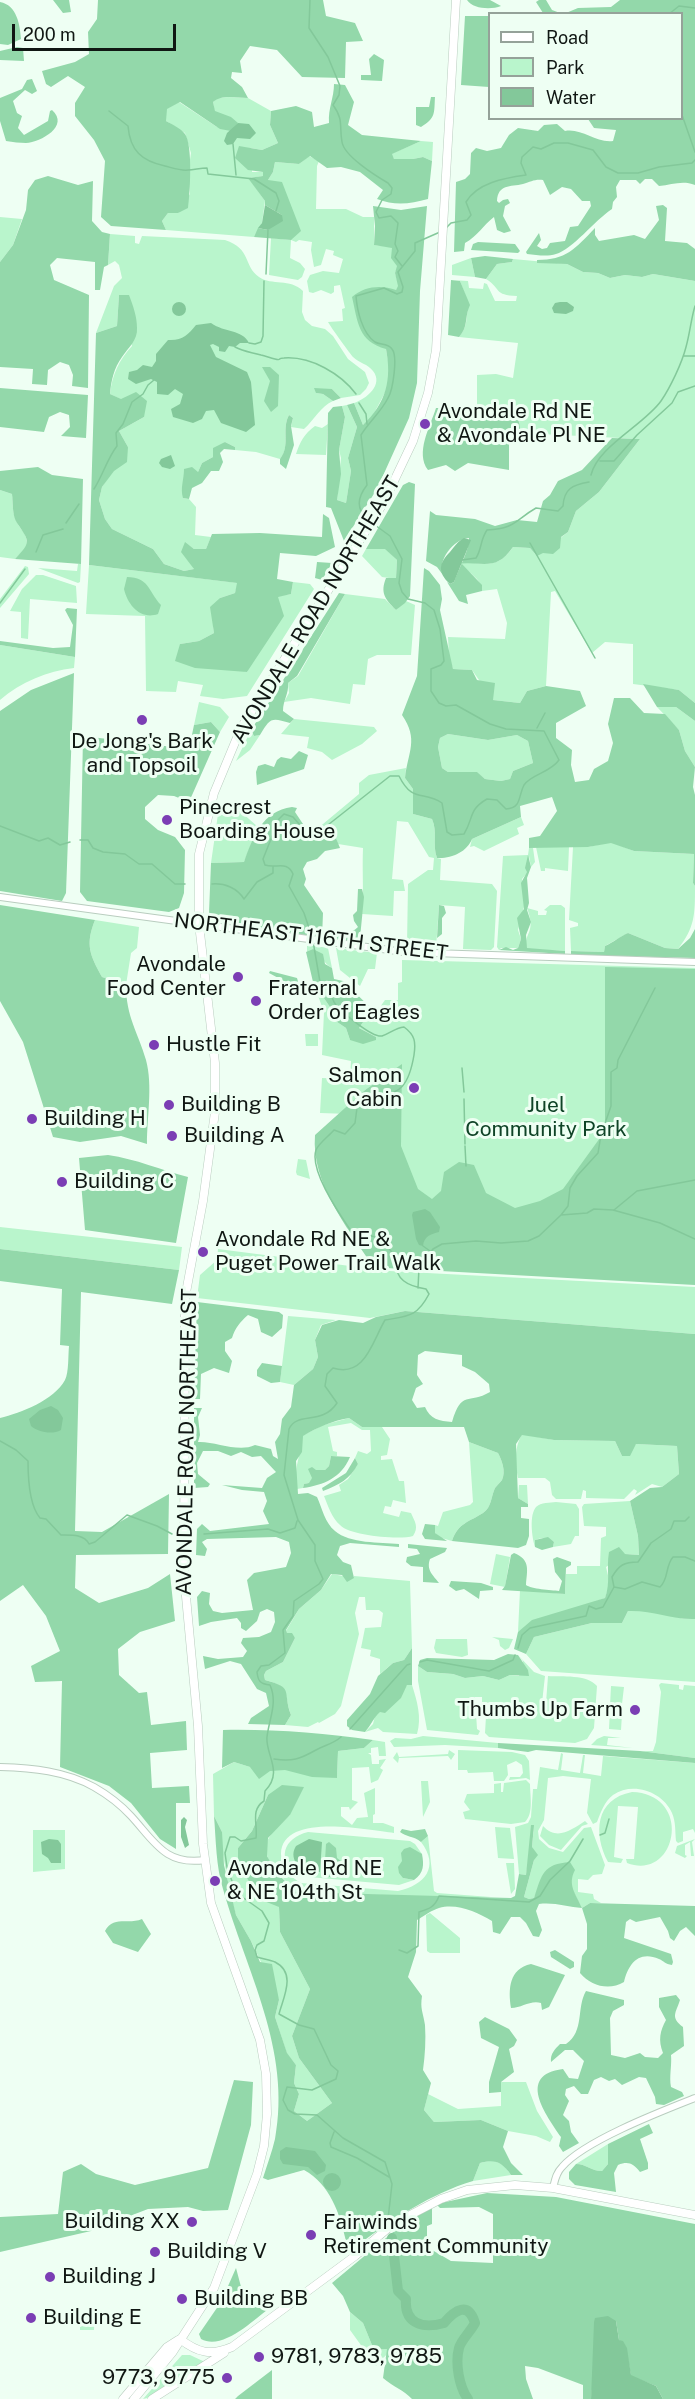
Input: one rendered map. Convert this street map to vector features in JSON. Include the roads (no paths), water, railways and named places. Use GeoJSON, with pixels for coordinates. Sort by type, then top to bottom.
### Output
{"type":"FeatureCollection","features":[{"type":"Feature","properties":{"kind":"main road","name":"AVONDALE ROAD NORTHEAST"},"geometry":{"type":"LineString","coordinates":[[134,2399],[172,2353],[202,2310],[221,2273],[259,2165],[267,2114],[267,2088],[262,2049],[211,1903],[205,1860],[198,1726],[184,1575],[185,1298],[203,1201],[215,1112],[215,1063],[199,924],[199,854],[214,793],[228,754],[262,693],[379,510],[408,453],[428,393],[438,331],[456,0]]}},
{"type":"Feature","properties":{"kind":"main road"},"geometry":{"type":"LineString","coordinates":[[152,2399],[232,2347],[355,2256],[393,2224],[422,2207],[455,2194],[482,2187],[515,2185],[554,2188],[695,2215]]}},
{"type":"Feature","properties":{"kind":"main road","name":"AVONDALE ROAD NORTHEAST"},"geometry":{"type":"LineString","coordinates":[[123,2399],[167,2347],[180,2339]]}},
{"type":"Feature","properties":{"kind":"main road"},"geometry":{"type":"LineString","coordinates":[[180,2339],[190,2347],[204,2353],[216,2353],[232,2347]]}},
{"type":"Feature","properties":{"kind":"street","name":"NORTHEAST 116TH STREET"},"geometry":{"type":"LineString","coordinates":[[0,897],[404,952],[695,962]]}},
{"type":"Feature","properties":{"kind":"street"},"geometry":{"type":"LineString","coordinates":[[0,1767],[51,1771],[83,1782],[120,1805],[161,1850],[183,1860],[205,1860]]}},
{"type":"Feature","properties":{"kind":"street"},"geometry":{"type":"LineString","coordinates":[[554,2188],[557,2173],[576,2155],[644,2119],[695,2098]]}},
{"type":"Feature","properties":{"kind":"water"},"geometry":{"type":"Polygon","coordinates":[[[238,123],[249,124],[256,133],[250,139],[237,138],[233,144],[227,145],[224,141],[227,133],[238,123]]]}},
{"type":"Feature","properties":{"kind":"water"},"geometry":{"type":"Polygon","coordinates":[[[265,205],[282,215],[283,221],[268,230],[258,228],[262,223],[265,205]]]}},
{"type":"Feature","properties":{"kind":"water"},"geometry":{"type":"Polygon","coordinates":[[[179,302],[184,304],[186,309],[184,314],[179,316],[174,314],[172,309],[174,304],[179,302]]]}},
{"type":"Feature","properties":{"kind":"water"},"geometry":{"type":"Polygon","coordinates":[[[567,302],[574,307],[573,311],[566,314],[554,313],[552,308],[555,303],[567,302]]]}},
{"type":"Feature","properties":{"kind":"water"},"geometry":{"type":"Polygon","coordinates":[[[211,323],[242,335],[249,343],[240,343],[235,347],[229,346],[225,352],[219,351],[219,347],[213,344],[210,345],[216,357],[247,372],[251,382],[255,425],[246,432],[221,423],[214,410],[206,411],[202,419],[193,423],[173,417],[171,409],[180,404],[183,394],[175,389],[168,395],[157,394],[157,382],[151,379],[136,384],[128,379],[129,372],[143,365],[152,367],[156,361],[156,354],[168,340],[184,337],[196,325],[211,323]]]}},
{"type":"Feature","properties":{"kind":"water"},"geometry":{"type":"Polygon","coordinates":[[[171,455],[175,466],[170,469],[162,467],[159,463],[161,459],[171,455]]]}},
{"type":"Feature","properties":{"kind":"water"},"geometry":{"type":"Polygon","coordinates":[[[464,538],[471,540],[454,582],[450,584],[441,572],[442,564],[456,544],[464,538]]]}},
{"type":"Feature","properties":{"kind":"water"},"geometry":{"type":"Polygon","coordinates":[[[425,1209],[430,1212],[440,1227],[439,1232],[426,1238],[423,1246],[419,1245],[416,1239],[412,1215],[413,1212],[425,1209]]]}},
{"type":"Feature","properties":{"kind":"water"},"geometry":{"type":"Polygon","coordinates":[[[51,1406],[58,1410],[63,1418],[61,1430],[45,1432],[31,1426],[29,1419],[40,1410],[51,1406]]]}},
{"type":"Feature","properties":{"kind":"water"},"geometry":{"type":"Polygon","coordinates":[[[184,1817],[187,1820],[185,1827],[189,1845],[185,1848],[181,1837],[181,1820],[184,1817]]]}},
{"type":"Feature","properties":{"kind":"water"},"geometry":{"type":"Polygon","coordinates":[[[49,1839],[58,1840],[61,1844],[61,1863],[51,1863],[42,1854],[41,1842],[49,1839]]]}},
{"type":"Feature","properties":{"kind":"water"},"geometry":{"type":"Polygon","coordinates":[[[309,1839],[322,1842],[320,1872],[298,1867],[294,1859],[296,1846],[309,1839]]]}},
{"type":"Feature","properties":{"kind":"water"},"geometry":{"type":"Polygon","coordinates":[[[286,2147],[315,2151],[326,2165],[325,2171],[317,2175],[308,2167],[283,2164],[280,2151],[286,2147]]]}},
{"type":"Feature","properties":{"kind":"water"},"geometry":{"type":"Polygon","coordinates":[[[328,2173],[336,2173],[341,2178],[339,2189],[328,2191],[323,2186],[323,2178],[328,2173]]]}},
{"type":"Feature","properties":{"kind":"water"},"geometry":{"type":"Polygon","coordinates":[[[608,2316],[616,2321],[619,2340],[623,2341],[627,2348],[631,2375],[656,2386],[663,2399],[591,2399],[594,2322],[595,2318],[608,2316]]]}},
{"type":"Feature","properties":{"kind":"waterway"},"geometry":{"type":"LineString","coordinates":[[310,0],[309,28],[328,57],[340,86],[339,95],[333,105],[340,119],[342,142],[354,159],[392,188],[391,194],[382,200],[376,212],[379,218],[391,216],[398,223],[395,244],[398,251],[395,257],[402,266]]}},
{"type":"Feature","properties":{"kind":"waterway"},"geometry":{"type":"LineString","coordinates":[[672,12],[679,6],[695,8]]}},
{"type":"Feature","properties":{"kind":"waterway"},"geometry":{"type":"LineString","coordinates":[[109,111],[128,126],[131,142],[144,158],[180,170],[207,168],[208,174],[254,179],[276,193],[279,201],[276,211]]}},
{"type":"Feature","properties":{"kind":"waterway"},"geometry":{"type":"LineString","coordinates":[[683,118],[695,152]]}},
{"type":"Feature","properties":{"kind":"waterway"},"geometry":{"type":"LineString","coordinates":[[446,228],[451,223],[467,220],[471,215],[466,202],[477,190],[500,180],[526,175],[521,163],[522,157],[533,147],[541,149],[554,143],[568,143],[593,150],[606,167],[618,173],[638,173],[659,167],[692,163],[695,160]]}},
{"type":"Feature","properties":{"kind":"waterway"},"geometry":{"type":"LineString","coordinates":[[233,144],[236,175]]}},
{"type":"Feature","properties":{"kind":"waterway"},"geometry":{"type":"LineString","coordinates":[[266,274],[268,230]]}},
{"type":"Feature","properties":{"kind":"waterway"},"geometry":{"type":"LineString","coordinates":[[368,520],[361,512],[359,503],[361,494],[367,485],[361,435],[390,394],[395,358],[390,347],[370,338],[359,314],[356,296],[384,288],[397,294],[402,292],[403,287],[398,272],[415,251],[415,243],[440,232]]}},
{"type":"Feature","properties":{"kind":"waterway"},"geometry":{"type":"LineString","coordinates":[[249,343],[261,342],[263,336],[264,281]]}},
{"type":"Feature","properties":{"kind":"waterway"},"geometry":{"type":"LineString","coordinates":[[591,475],[602,455],[644,419],[661,401],[684,353],[695,306]]}},
{"type":"Feature","properties":{"kind":"waterway"},"geometry":{"type":"LineString","coordinates":[[235,347],[277,360],[294,358],[315,363],[334,373],[356,394]]}},
{"type":"Feature","properties":{"kind":"waterway"},"geometry":{"type":"LineString","coordinates":[[684,356],[695,356]]}},
{"type":"Feature","properties":{"kind":"waterway"},"geometry":{"type":"LineString","coordinates":[[94,489],[117,446],[116,433],[123,424],[132,402],[143,394],[154,380]]}},
{"type":"Feature","properties":{"kind":"waterway"},"geometry":{"type":"LineString","coordinates":[[600,461],[614,461],[637,435],[672,403],[678,392],[695,386]]}},
{"type":"Feature","properties":{"kind":"waterway"},"geometry":{"type":"LineString","coordinates":[[359,403],[366,414],[367,424]]}},
{"type":"Feature","properties":{"kind":"waterway"},"geometry":{"type":"LineString","coordinates":[[462,560],[476,558],[487,530],[509,526],[536,508],[558,511],[563,506],[565,496],[570,489],[589,482]]}},
{"type":"Feature","properties":{"kind":"waterway"},"geometry":{"type":"LineString","coordinates":[[66,523],[79,504]]}},
{"type":"Feature","properties":{"kind":"waterway"},"geometry":{"type":"LineString","coordinates":[[312,937],[304,913],[289,886],[293,874],[291,870],[284,866],[265,865],[263,859],[279,819],[284,814],[293,817],[306,832],[319,832],[390,776],[399,776],[409,790],[442,803],[447,832],[452,835],[464,834],[474,811],[481,803],[487,799],[497,800],[506,809],[515,806],[527,781],[551,768],[559,760],[544,731],[506,729],[490,724],[456,705],[446,706],[439,703],[431,691],[431,669],[441,665],[444,661],[440,629],[434,610],[425,603],[408,599],[402,592],[399,583],[402,559],[390,536],[375,525]]}},
{"type":"Feature","properties":{"kind":"waterway"},"geometry":{"type":"LineString","coordinates":[[36,552],[43,535],[63,529]]}},
{"type":"Feature","properties":{"kind":"waterway"},"geometry":{"type":"LineString","coordinates":[[530,543],[595,658]]}},
{"type":"Feature","properties":{"kind":"waterway"},"geometry":{"type":"LineString","coordinates":[[0,603],[25,569]]}},
{"type":"Feature","properties":{"kind":"waterway"},"geometry":{"type":"LineString","coordinates":[[537,728],[545,713]]}},
{"type":"Feature","properties":{"kind":"waterway"},"geometry":{"type":"LineString","coordinates":[[0,826],[39,841],[48,838],[60,845],[70,842]]}},
{"type":"Feature","properties":{"kind":"waterway"},"geometry":{"type":"LineString","coordinates":[[80,840],[88,840],[93,848],[103,852],[125,854],[139,864],[152,864],[175,884],[185,884]]}},
{"type":"Feature","properties":{"kind":"waterway"},"geometry":{"type":"LineString","coordinates":[[212,884],[230,887],[244,899],[257,882],[273,873],[273,867]]}},
{"type":"Feature","properties":{"kind":"waterway"},"geometry":{"type":"LineString","coordinates":[[313,941],[320,982],[329,991],[339,1008],[377,1036],[404,1027],[413,1036],[415,1046],[411,1070],[401,1088],[357,1108],[355,1123],[345,1134],[334,1130],[316,1150],[317,1169],[327,1193],[353,1234],[374,1236],[383,1242],[396,1259],[397,1272],[400,1277],[408,1284],[426,1289],[429,1294],[425,1302],[411,1314],[385,1320],[360,1363],[344,1370],[333,1368],[327,1374],[325,1386],[337,1403],[331,1410],[317,1417],[298,1421],[289,1429],[284,1475],[298,1520],[315,1545],[315,1561],[323,1579],[294,1601],[293,1616],[283,1630],[285,1653],[269,1665],[261,1666],[257,1672],[260,1682],[270,1685],[273,1698],[267,1737],[273,1777],[265,1791],[264,1801],[257,1809],[256,1838],[241,1841],[230,1837],[225,1853],[227,1867],[238,1894],[262,1911],[269,1923],[264,1941],[257,1945],[255,1950],[257,1957],[275,1962],[282,1967],[285,1973],[287,1986],[279,2014],[299,2025],[314,2029],[331,2065],[338,2071],[336,2079],[312,2090],[287,2087],[283,2100],[288,2110],[295,2114],[317,2115],[343,2138],[385,2162],[392,2184],[388,2219]]}},
{"type":"Feature","properties":{"kind":"waterway"},"geometry":{"type":"LineString","coordinates":[[418,1288],[419,1268],[433,1249],[442,1244],[476,1241],[501,1243],[528,1241],[539,1236],[561,1215],[568,1206],[570,1188],[577,1176],[598,1153],[601,1135],[611,1106],[611,1072],[617,1068],[618,1060],[655,988]]}},
{"type":"Feature","properties":{"kind":"waterway"},"geometry":{"type":"LineString","coordinates":[[462,1068],[464,1092]]}},
{"type":"Feature","properties":{"kind":"waterway"},"geometry":{"type":"LineString","coordinates":[[464,1099],[465,1144]]}},
{"type":"Feature","properties":{"kind":"waterway"},"geometry":{"type":"LineString","coordinates":[[465,1146],[466,1166]]}},
{"type":"Feature","properties":{"kind":"waterway"},"geometry":{"type":"LineString","coordinates":[[614,1210],[637,1191],[695,1180]]}},
{"type":"Feature","properties":{"kind":"waterway"},"geometry":{"type":"LineString","coordinates":[[561,1215],[587,1213],[594,1209],[613,1210],[660,1223],[695,1239]]}},
{"type":"Feature","properties":{"kind":"waterway"},"geometry":{"type":"LineString","coordinates":[[423,1246],[430,1251]]}},
{"type":"Feature","properties":{"kind":"waterway"},"geometry":{"type":"LineString","coordinates":[[0,1441],[16,1450],[28,1461],[30,1491],[36,1513],[40,1518],[46,1519],[61,1535],[81,1537],[89,1544],[95,1542],[127,1515],[172,1534]]}},
{"type":"Feature","properties":{"kind":"waterway"},"geometry":{"type":"LineString","coordinates":[[614,1587],[612,1577],[620,1567],[638,1562],[651,1543],[671,1529],[674,1521],[685,1521],[689,1517]]}},
{"type":"Feature","properties":{"kind":"waterway"},"geometry":{"type":"LineString","coordinates":[[204,1534],[268,1529],[280,1533],[295,1528],[297,1521]]}},
{"type":"Feature","properties":{"kind":"waterway"},"geometry":{"type":"LineString","coordinates":[[518,1648],[522,1635],[530,1628],[586,1616],[589,1606],[596,1609],[603,1607],[614,1587],[625,1589],[642,1582],[660,1587],[665,1580],[673,1557],[685,1557],[695,1561]]}},
{"type":"Feature","properties":{"kind":"waterway"},"geometry":{"type":"LineString","coordinates":[[420,1662],[427,1660],[489,1671],[513,1660],[515,1655]]}},
{"type":"Feature","properties":{"kind":"waterway"},"geometry":{"type":"LineString","coordinates":[[350,1729],[410,1664]]}},
{"type":"Feature","properties":{"kind":"waterway"},"geometry":{"type":"LineString","coordinates":[[274,1759],[300,1758],[341,1737]]}},
{"type":"Feature","properties":{"kind":"waterway"},"geometry":{"type":"LineString","coordinates":[[600,1835],[605,1833],[609,1819]]}},
{"type":"Feature","properties":{"kind":"waterway"},"geometry":{"type":"LineString","coordinates":[[399,1950],[407,1953],[418,1946],[419,1912],[431,1907],[439,1896],[529,1902],[540,1896],[550,1880],[570,1861],[583,1839]]}},
{"type":"Feature","properties":{"kind":"waterway"},"geometry":{"type":"LineString","coordinates":[[334,2132],[331,2147],[357,2158],[389,2177]]}},
{"type":"Feature","properties":{"kind":"waterway"},"geometry":{"type":"LineString","coordinates":[[392,2238],[398,2291],[406,2299],[408,2314],[416,2323],[422,2325],[444,2323],[452,2314],[461,2310],[469,2312],[472,2316],[475,2323],[460,2345],[457,2361],[460,2382],[468,2399]]}},
{"type":"Feature","properties":{"kind":"place","name":"Avondale Rd NE & Avondale Pl NE"},"geometry":{"type":"Point","coordinates":[425,424]}},
{"type":"Feature","properties":{"kind":"place","name":"De Jong's Bark and Topsoil"},"geometry":{"type":"Point","coordinates":[142,720]}},
{"type":"Feature","properties":{"kind":"place","name":"Pinecrest Boarding House"},"geometry":{"type":"Point","coordinates":[167,820]}},
{"type":"Feature","properties":{"kind":"place","name":"Avondale Food Center"},"geometry":{"type":"Point","coordinates":[238,977]}},
{"type":"Feature","properties":{"kind":"place","name":"Fraternal Order of Eagles"},"geometry":{"type":"Point","coordinates":[256,1001]}},
{"type":"Feature","properties":{"kind":"place","name":"Hustle Fit"},"geometry":{"type":"Point","coordinates":[154,1045]}},
{"type":"Feature","properties":{"kind":"place","name":"Salmon Cabin"},"geometry":{"type":"Point","coordinates":[414,1088]}},
{"type":"Feature","properties":{"kind":"place","name":"Building B"},"geometry":{"type":"Point","coordinates":[169,1105]}},
{"type":"Feature","properties":{"kind":"place","name":"Building H"},"geometry":{"type":"Point","coordinates":[32,1119]}},
{"type":"Feature","properties":{"kind":"place","name":"Building A"},"geometry":{"type":"Point","coordinates":[172,1136]}},
{"type":"Feature","properties":{"kind":"place","name":"Building C"},"geometry":{"type":"Point","coordinates":[62,1182]}},
{"type":"Feature","properties":{"kind":"place","name":"Avondale Rd NE & Puget Power Trail Walk"},"geometry":{"type":"Point","coordinates":[203,1252]}},
{"type":"Feature","properties":{"kind":"place","name":"Thumbs Up Farm"},"geometry":{"type":"Point","coordinates":[635,1710]}},
{"type":"Feature","properties":{"kind":"place","name":"Avondale Rd NE & NE 104th St"},"geometry":{"type":"Point","coordinates":[215,1881]}},
{"type":"Feature","properties":{"kind":"place","name":"Building XX"},"geometry":{"type":"Point","coordinates":[192,2222]}},
{"type":"Feature","properties":{"kind":"place","name":"Fairwinds Retirement Community"},"geometry":{"type":"Point","coordinates":[311,2235]}},
{"type":"Feature","properties":{"kind":"place","name":"Building V"},"geometry":{"type":"Point","coordinates":[155,2252]}},
{"type":"Feature","properties":{"kind":"place","name":"Building J"},"geometry":{"type":"Point","coordinates":[50,2277]}},
{"type":"Feature","properties":{"kind":"place","name":"Building BB"},"geometry":{"type":"Point","coordinates":[182,2299]}},
{"type":"Feature","properties":{"kind":"place","name":"Building E"},"geometry":{"type":"Point","coordinates":[31,2318]}},
{"type":"Feature","properties":{"kind":"place","name":"9781, 9783, 9785"},"geometry":{"type":"Point","coordinates":[259,2357]}},
{"type":"Feature","properties":{"kind":"place","name":"9773, 9775"},"geometry":{"type":"Point","coordinates":[227,2378]}},
{"type":"Feature","properties":{"kind":"park label","name":"Juel Community Park"},"geometry":{"type":"Point","coordinates":[546,1118]}}]}
